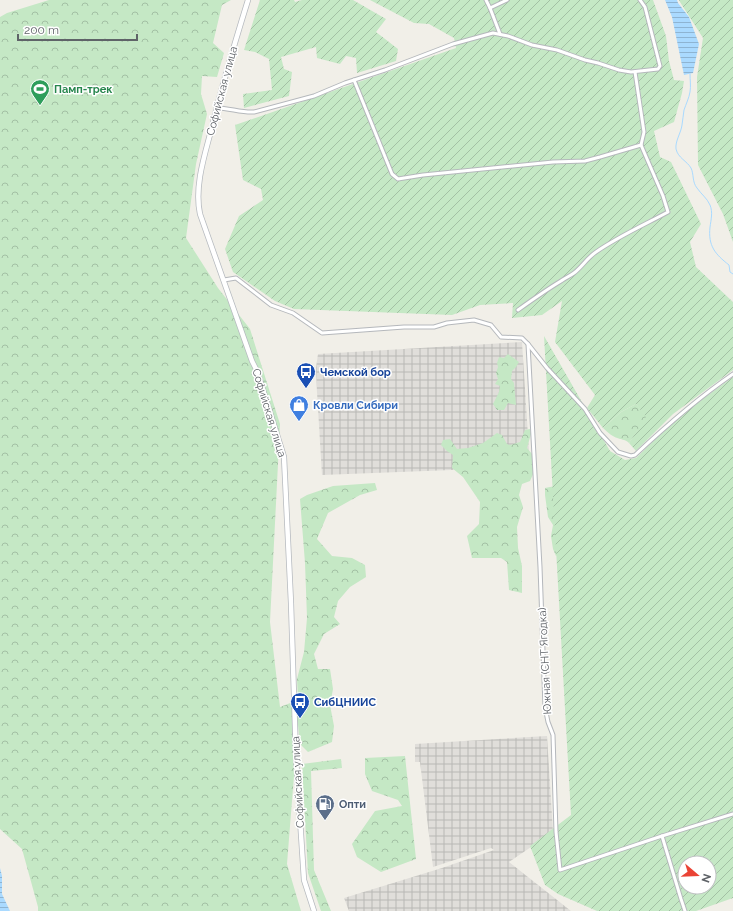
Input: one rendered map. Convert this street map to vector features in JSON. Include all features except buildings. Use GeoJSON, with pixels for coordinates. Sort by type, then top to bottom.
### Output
{"type":"FeatureCollection","features":[{"type":"Feature","properties":{"kind":"main road","name":"Софийская улица"},"geometry":{"type":"LineString","coordinates":[[248,0],[216,108],[200,179],[198,204],[200,214],[252,361],[257,371],[284,457],[297,781],[304,880],[314,911]]}},
{"type":"Feature","properties":{"kind":"street"},"geometry":{"type":"LineString","coordinates":[[486,0],[500,34]]}},
{"type":"Feature","properties":{"kind":"street"},"geometry":{"type":"LineString","coordinates":[[490,8],[507,0]]}},
{"type":"Feature","properties":{"kind":"street"},"geometry":{"type":"LineString","coordinates":[[216,108],[254,112],[314,96],[453,44],[493,33],[532,45],[557,50],[619,70],[635,72],[658,69],[660,66],[645,7],[640,0]]}},
{"type":"Feature","properties":{"kind":"street"},"geometry":{"type":"LineString","coordinates":[[518,310],[538,295],[576,272],[595,252],[630,231],[668,212],[663,196],[641,145],[644,132],[635,72]]}},
{"type":"Feature","properties":{"kind":"street"},"geometry":{"type":"LineString","coordinates":[[354,80],[392,174],[398,179],[423,175],[585,160],[641,145]]}},
{"type":"Feature","properties":{"kind":"street"},"geometry":{"type":"LineString","coordinates":[[224,280],[236,278],[271,305],[293,313],[322,333],[404,327],[434,327],[447,323],[474,320],[491,326],[501,337],[522,338],[547,368],[585,409],[600,433],[618,452],[631,456],[635,455],[679,415],[733,374]]}},
{"type":"Feature","properties":{"kind":"street","name":"Южная (СНТ Ягодка)"},"geometry":{"type":"LineString","coordinates":[[528,344],[540,567],[545,707],[548,722],[553,735],[556,832],[560,870],[662,836]]}},
{"type":"Feature","properties":{"kind":"street"},"geometry":{"type":"LineString","coordinates":[[685,911],[662,836],[733,814]]}},
{"type":"Feature","properties":{"kind":"shaded area"},"geometry":{"type":"Polygon","coordinates":[[[522,342],[530,467],[322,475],[316,368],[318,354],[522,342]]]}},
{"type":"Feature","properties":{"kind":"shaded area"},"geometry":{"type":"Polygon","coordinates":[[[547,736],[553,832],[509,862],[571,911],[349,911],[344,898],[442,868],[494,850],[491,848],[433,867],[420,762],[415,762],[415,744],[547,736]]]}},
{"type":"Feature","properties":{"kind":"green space"},"geometry":{"type":"Polygon","coordinates":[[[49,0],[231,0],[222,5],[213,43],[224,53],[217,77],[202,76],[201,94],[207,114],[196,164],[186,238],[218,288],[250,329],[280,424],[270,622],[280,707],[298,700],[297,679],[304,652],[307,618],[305,563],[300,499],[333,486],[375,483],[377,490],[360,495],[328,513],[317,539],[332,556],[352,558],[365,565],[366,577],[350,587],[338,601],[334,617],[340,624],[324,634],[314,654],[318,669],[330,669],[333,689],[330,705],[334,726],[332,742],[308,752],[300,744],[298,725],[287,864],[301,911],[38,911],[22,849],[0,829],[0,17],[7,13],[49,0]]]}},
{"type":"Feature","properties":{"kind":"green space"},"geometry":{"type":"Polygon","coordinates":[[[260,0],[294,0],[295,2],[302,0],[353,0],[386,19],[376,32],[398,49],[396,61],[357,73],[356,58],[346,56],[340,64],[317,58],[316,47],[281,57],[284,69],[292,72],[289,96],[244,108],[243,94],[272,90],[269,59],[255,52],[244,50],[260,0]]]}},
{"type":"Feature","properties":{"kind":"green space"},"geometry":{"type":"Polygon","coordinates":[[[370,0],[653,0],[666,36],[669,61],[674,80],[684,81],[674,122],[654,131],[660,157],[671,162],[701,224],[690,242],[696,267],[733,302],[733,370],[673,414],[636,451],[629,443],[646,417],[636,404],[621,412],[603,428],[587,408],[595,395],[555,342],[562,301],[542,315],[512,318],[513,303],[480,305],[452,315],[294,309],[275,301],[233,272],[225,249],[239,216],[263,200],[261,189],[243,180],[235,125],[456,48],[454,38],[429,24],[414,23],[370,0]]]}},
{"type":"Feature","properties":{"kind":"green space"},"geometry":{"type":"Polygon","coordinates":[[[679,0],[733,0],[733,242],[723,214],[698,165],[697,77],[703,38],[679,0]]]}},
{"type":"Feature","properties":{"kind":"green space"},"geometry":{"type":"Polygon","coordinates":[[[544,336],[610,451],[625,460],[636,458],[679,416],[733,377],[733,898],[696,911],[597,911],[558,894],[545,885],[530,846],[571,815],[544,336]]]}},
{"type":"Feature","properties":{"kind":"green space"},"geometry":{"type":"Polygon","coordinates":[[[508,354],[519,362],[512,371],[511,379],[514,383],[516,405],[508,403],[504,410],[497,410],[493,404],[499,392],[500,386],[495,384],[498,379],[496,373],[498,367],[497,363],[499,357],[504,358],[508,354]]]}},
{"type":"Feature","properties":{"kind":"green space"},"geometry":{"type":"Polygon","coordinates":[[[636,404],[647,417],[629,443],[613,436],[603,428],[621,412],[636,404]]]}},
{"type":"Feature","properties":{"kind":"green space"},"geometry":{"type":"Polygon","coordinates":[[[530,429],[531,434],[527,448],[532,454],[534,472],[530,481],[522,484],[519,495],[523,507],[517,527],[518,548],[522,566],[522,593],[509,590],[507,562],[501,558],[472,558],[467,536],[479,524],[480,502],[463,477],[452,468],[453,455],[441,445],[443,440],[450,439],[457,449],[468,448],[483,443],[497,433],[502,435],[507,444],[510,445],[520,442],[525,430],[530,429]]]}},
{"type":"Feature","properties":{"kind":"green space"},"geometry":{"type":"Polygon","coordinates":[[[555,486],[563,549],[556,556],[553,549],[551,536],[553,525],[548,517],[545,495],[545,488],[555,486]]]}},
{"type":"Feature","properties":{"kind":"green space"},"geometry":{"type":"Polygon","coordinates":[[[405,756],[416,859],[381,872],[357,857],[352,844],[375,811],[402,806],[398,800],[372,791],[365,774],[365,758],[405,756]]]}},
{"type":"Feature","properties":{"kind":"green space"},"geometry":{"type":"Polygon","coordinates":[[[341,759],[342,768],[311,771],[314,870],[331,911],[321,911],[308,873],[302,764],[341,759]]]}},
{"type":"Feature","properties":{"kind":"water"},"geometry":{"type":"Polygon","coordinates":[[[665,0],[677,0],[689,17],[699,44],[693,73],[684,75],[672,17],[665,0]]]}},
{"type":"Feature","properties":{"kind":"water"},"geometry":{"type":"Polygon","coordinates":[[[0,868],[2,876],[2,894],[10,911],[0,911],[0,868]]]}},
{"type":"Feature","properties":{"kind":"waterway"},"geometry":{"type":"LineString","coordinates":[[690,74],[690,92],[684,110],[681,128],[676,143],[676,149],[679,155],[691,168],[695,186],[710,205],[712,213],[710,234],[711,244],[716,253],[729,265],[730,272],[733,274]]}},
{"type":"Feature","properties":{"kind":"place","name":"Памп-трек"},"geometry":{"type":"Point","coordinates":[40,106]}},
{"type":"Feature","properties":{"kind":"place","name":"Чемской бор"},"geometry":{"type":"Point","coordinates":[306,389]}},
{"type":"Feature","properties":{"kind":"place","name":"Кровли Сибири"},"geometry":{"type":"Point","coordinates":[299,422]}},
{"type":"Feature","properties":{"kind":"place","name":"СибЦНИИС"},"geometry":{"type":"Point","coordinates":[300,719]}},
{"type":"Feature","properties":{"kind":"place","name":"Опти"},"geometry":{"type":"Point","coordinates":[325,821]}}]}
